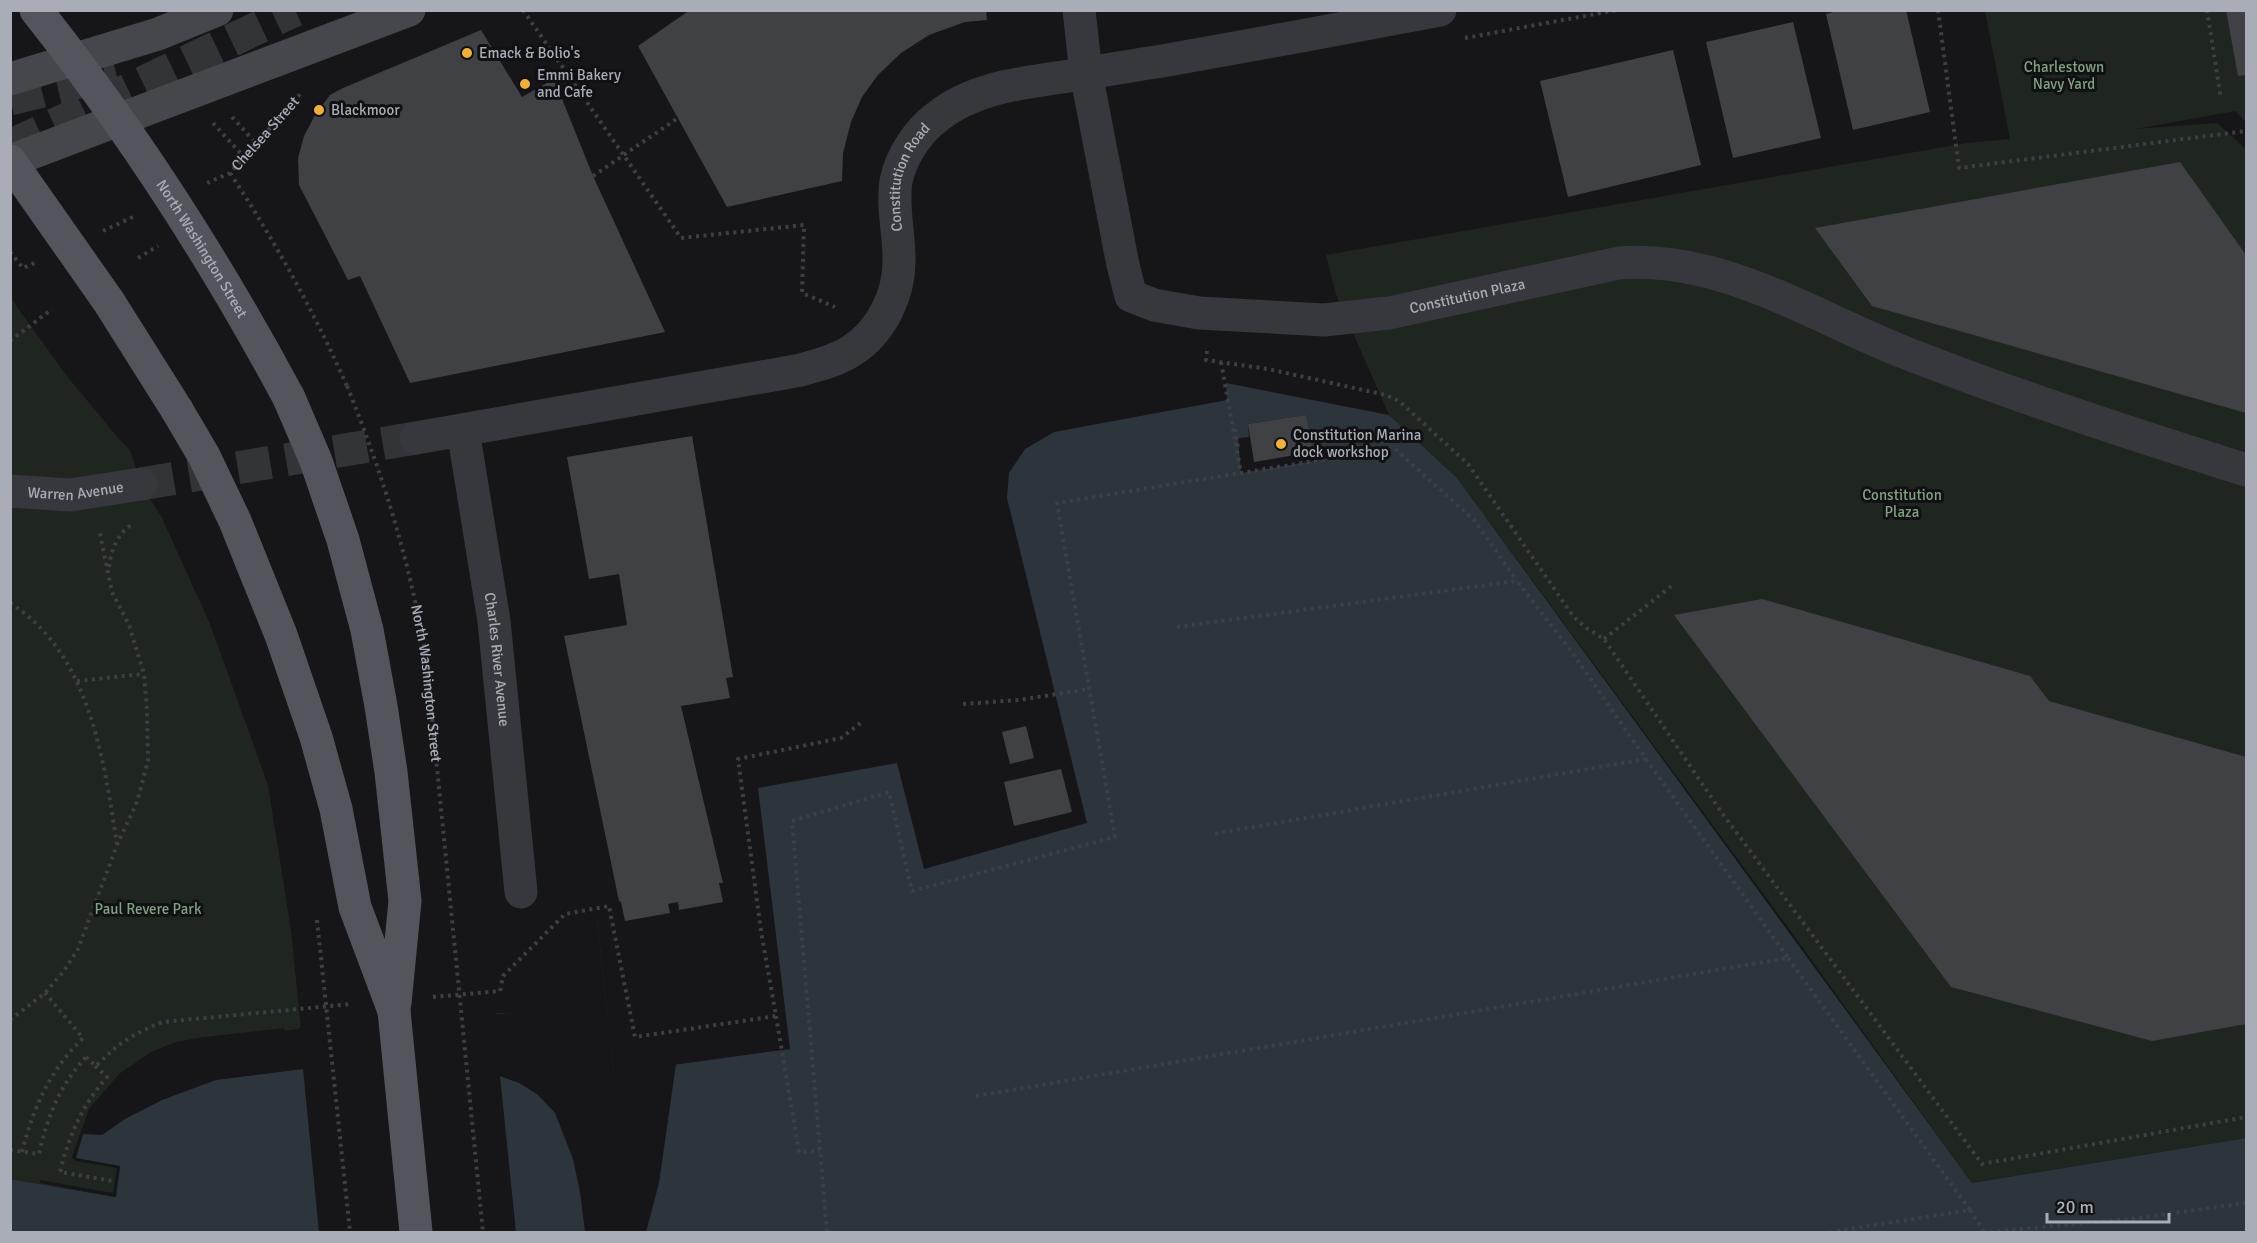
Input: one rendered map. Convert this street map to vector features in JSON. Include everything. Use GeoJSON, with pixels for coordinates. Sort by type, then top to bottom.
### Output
{"type":"FeatureCollection","features":[{"type":"Feature","properties":{"kind":"main road","name":"North Washington Street"},"geometry":{"type":"LineString","coordinates":[[36,10],[119,120],[230,294],[289,398],[316,461],[343,540],[367,630],[381,706],[405,901],[394,1011],[416,1233]]}},
{"type":"Feature","properties":{"kind":"main road"},"geometry":{"type":"LineString","coordinates":[[10,79],[158,34],[217,10]]}},
{"type":"Feature","properties":{"kind":"main road"},"geometry":{"type":"LineString","coordinates":[[10,161],[409,10]]}},
{"type":"Feature","properties":{"kind":"main road","name":"North Washington Street"},"geometry":{"type":"LineString","coordinates":[[10,161],[137,344],[204,456],[235,521],[281,635],[316,737],[336,809],[356,907],[394,1011]]}},
{"type":"Feature","properties":{"kind":"street","name":"Constitution Plaza"},"geometry":{"type":"LineString","coordinates":[[1079,10],[1086,73],[1128,286],[1131,296],[1147,303],[1199,313],[1324,320],[1389,313],[1619,263],[1657,261],[1695,268],[1745,284],[1906,353],[2114,428],[2247,470]]}},
{"type":"Feature","properties":{"kind":"street","name":"Constitution Road"},"geometry":{"type":"LineString","coordinates":[[464,430],[801,370],[834,360],[852,351],[880,321],[888,309],[897,286],[899,257],[896,184],[911,145],[923,128],[956,104],[977,94],[1019,84],[1440,10]]}},
{"type":"Feature","properties":{"kind":"street"},"geometry":{"type":"LineString","coordinates":[[416,438],[464,430]]}},
{"type":"Feature","properties":{"kind":"street","name":"Charles River Avenue"},"geometry":{"type":"LineString","coordinates":[[464,430],[494,621],[521,892]]}},
{"type":"Feature","properties":{"kind":"street","name":"Warren Avenue"},"geometry":{"type":"LineString","coordinates":[[10,491],[70,495],[141,484]]}},
{"type":"Feature","properties":{"kind":"path"},"geometry":{"type":"LineString","coordinates":[[523,10],[681,238],[804,225],[802,293],[835,307]]}},
{"type":"Feature","properties":{"kind":"path"},"geometry":{"type":"LineString","coordinates":[[1938,10],[1959,168],[2247,131]]}},
{"type":"Feature","properties":{"kind":"path"},"geometry":{"type":"LineString","coordinates":[[2207,10],[2221,99]]}},
{"type":"Feature","properties":{"kind":"path","name":"Chelsea Street"},"geometry":{"type":"LineString","coordinates":[[10,252],[23,268],[230,173],[302,91]]}},
{"type":"Feature","properties":{"kind":"path"},"geometry":{"type":"LineString","coordinates":[[230,114],[253,140]]}},
{"type":"Feature","properties":{"kind":"path"},"geometry":{"type":"LineString","coordinates":[[594,176],[678,118]]}},
{"type":"Feature","properties":{"kind":"path","name":"North Washington Street"},"geometry":{"type":"LineString","coordinates":[[230,173],[262,221],[294,278],[347,386],[393,511],[410,575],[426,657],[483,1233]]}},
{"type":"Feature","properties":{"kind":"path"},"geometry":{"type":"LineString","coordinates":[[138,258],[168,240]]}},
{"type":"Feature","properties":{"kind":"path"},"geometry":{"type":"LineString","coordinates":[[10,341],[52,309]]}},
{"type":"Feature","properties":{"kind":"path"},"geometry":{"type":"LineString","coordinates":[[1207,349],[1206,360],[1221,361],[1386,395],[1399,401],[1468,464],[1573,616],[1604,639],[1722,813],[1982,1164],[2247,1118]]}},
{"type":"Feature","properties":{"kind":"path"},"geometry":{"type":"LineString","coordinates":[[1221,361],[1227,399],[1238,438],[1241,473]]}},
{"type":"Feature","properties":{"kind":"path"},"geometry":{"type":"LineString","coordinates":[[827,1233],[792,821],[889,792],[912,891],[1115,837],[1057,503],[1394,448],[1475,521],[1517,581],[1571,651],[1970,1210],[1984,1233]]}},
{"type":"Feature","properties":{"kind":"path"},"geometry":{"type":"LineString","coordinates":[[10,1020],[45,993],[63,972],[78,949],[117,845],[137,802],[148,761],[144,674],[129,625],[112,592],[108,571],[114,544],[128,526],[138,521]]}},
{"type":"Feature","properties":{"kind":"path"},"geometry":{"type":"LineString","coordinates":[[1176,627],[1517,581]]}},
{"type":"Feature","properties":{"kind":"path"},"geometry":{"type":"LineString","coordinates":[[1604,639],[1674,584]]}},
{"type":"Feature","properties":{"kind":"path"},"geometry":{"type":"LineString","coordinates":[[10,603],[29,615],[52,640],[77,681],[102,762],[117,845]]}},
{"type":"Feature","properties":{"kind":"path"},"geometry":{"type":"LineString","coordinates":[[77,681],[144,674]]}},
{"type":"Feature","properties":{"kind":"path"},"geometry":{"type":"LineString","coordinates":[[963,704],[1018,700],[1089,689]]}},
{"type":"Feature","properties":{"kind":"path"},"geometry":{"type":"LineString","coordinates":[[820,1151],[799,1152],[761,931],[738,759],[841,738],[864,721]]}},
{"type":"Feature","properties":{"kind":"path"},"geometry":{"type":"LineString","coordinates":[[1213,834],[1646,759]]}},
{"type":"Feature","properties":{"kind":"path"},"geometry":{"type":"LineString","coordinates":[[432,997],[501,991],[503,976],[565,914],[609,906],[635,1037],[776,1016]]}},
{"type":"Feature","properties":{"kind":"path"},"geometry":{"type":"LineString","coordinates":[[316,912],[350,1233]]}},
{"type":"Feature","properties":{"kind":"path"},"geometry":{"type":"LineString","coordinates":[[976,1096],[1788,958]]}},
{"type":"Feature","properties":{"kind":"path"},"geometry":{"type":"LineString","coordinates":[[22,1152],[39,1100],[57,1067],[83,1038],[45,993]]}},
{"type":"Feature","properties":{"kind":"path"},"geometry":{"type":"LineString","coordinates":[[86,1057],[96,1066],[114,1047],[143,1030],[163,1022],[363,1004]]}},
{"type":"Feature","properties":{"kind":"path"},"geometry":{"type":"LineString","coordinates":[[10,1150],[39,1154],[47,1123],[60,1091],[69,1076],[86,1057]]}},
{"type":"Feature","properties":{"kind":"path"},"geometry":{"type":"LineString","coordinates":[[86,1057],[107,1077],[82,1110],[66,1148],[60,1172],[113,1181]]}},
{"type":"Feature","properties":{"kind":"path"},"geometry":{"type":"LineString","coordinates":[[1990,1233],[2139,1218],[2247,1203]]}},
{"type":"Feature","properties":{"kind":"path"},"geometry":{"type":"LineString","coordinates":[[1832,1233],[1970,1210]]}},
{"type":"Feature","properties":{"kind":"green space","name":"Constitution Plaza"},"geometry":{"type":"Polygon","coordinates":[[[1985,11],[2246,11],[2246,123],[2236,111],[2135,129],[2217,123],[2246,149],[2246,1138],[1972,1183],[1787,926],[1457,478],[1389,415],[1336,294],[1326,255],[1967,143],[2010,139],[1985,11]]]}},
{"type":"Feature","properties":{"kind":"green space","name":"Paul Revere Park"},"geometry":{"type":"Polygon","coordinates":[[[10,297],[66,375],[130,450],[141,484],[162,518],[210,624],[268,785],[291,930],[301,1029],[197,1041],[86,1123],[79,1144],[120,1166],[116,1197],[11,1179],[10,297]]]}},
{"type":"Feature","properties":{"kind":"shaded area"},"geometry":{"type":"Polygon","coordinates":[[[1226,383],[1389,415],[1457,478],[1972,1183],[2246,1138],[2246,1232],[11,1232],[10,1179],[115,1197],[120,1166],[75,1158],[86,1123],[107,1091],[499,1013],[511,1013],[597,920],[614,1073],[790,1049],[758,788],[897,763],[924,869],[1087,823],[1007,498],[1009,473],[1025,449],[1054,432],[1227,400],[1226,383]]]}},
{"type":"Feature","properties":{"kind":"pier","name":"Constitution Marina dock workshop"},"geometry":{"type":"Polygon","coordinates":[[[1306,415],[1314,461],[1241,473],[1238,438],[1249,437],[1248,424],[1306,415]]]}},
{"type":"Feature","properties":{"kind":"pier"},"geometry":{"type":"Polygon","coordinates":[[[593,920],[597,920],[614,1072],[676,1064],[659,1183],[646,1232],[585,1232],[573,1159],[555,1113],[538,1095],[519,1083],[500,1076],[516,1232],[319,1232],[303,1069],[216,1080],[162,1100],[125,1119],[102,1135],[83,1134],[76,1158],[120,1166],[116,1197],[40,1183],[40,1180],[113,1193],[117,1168],[75,1161],[72,1157],[89,1109],[119,1074],[151,1052],[173,1043],[197,1038],[284,1028],[285,1031],[299,1029],[301,1026],[493,1011],[494,1014],[511,1013],[513,1008],[593,920]]]}},
{"type":"Feature","properties":{"kind":"building"},"geometry":{"type":"Polygon","coordinates":[[[690,10],[986,10],[987,20],[965,22],[929,35],[901,53],[878,75],[862,97],[851,122],[843,153],[842,181],[727,207],[638,46],[690,10]]]}},
{"type":"Feature","properties":{"kind":"building"},"geometry":{"type":"Polygon","coordinates":[[[1840,10],[1906,10],[1930,112],[1853,130],[1826,14],[1840,10]]]}},
{"type":"Feature","properties":{"kind":"building"},"geometry":{"type":"Polygon","coordinates":[[[2226,10],[2246,10],[2246,75],[2238,76],[2226,10]]]}},
{"type":"Feature","properties":{"kind":"building"},"geometry":{"type":"Polygon","coordinates":[[[1793,22],[1821,138],[1733,158],[1706,42],[1793,22]]]}},
{"type":"Feature","properties":{"kind":"building"},"geometry":{"type":"Polygon","coordinates":[[[481,30],[522,97],[554,79],[593,176],[665,332],[410,383],[360,276],[348,280],[299,185],[298,158],[304,136],[315,115],[330,95],[481,30]]]}},
{"type":"Feature","properties":{"kind":"building"},"geometry":{"type":"Polygon","coordinates":[[[1673,50],[1701,165],[1568,197],[1540,81],[1673,50]]]}},
{"type":"Feature","properties":{"kind":"building"},"geometry":{"type":"Polygon","coordinates":[[[2180,162],[2246,255],[2246,413],[1872,306],[1815,228],[2180,162]]]}},
{"type":"Feature","properties":{"kind":"building","name":"Constitution Marina dock workshop"},"geometry":{"type":"Polygon","coordinates":[[[1306,415],[1313,452],[1254,462],[1248,424],[1306,415]]]}},
{"type":"Feature","properties":{"kind":"building"},"geometry":{"type":"Polygon","coordinates":[[[692,436],[733,677],[726,678],[730,698],[681,706],[723,883],[719,883],[723,902],[679,910],[678,902],[668,904],[670,913],[625,921],[564,636],[627,625],[619,574],[589,579],[567,457],[692,436]]]}},
{"type":"Feature","properties":{"kind":"building"},"geometry":{"type":"Polygon","coordinates":[[[1762,599],[2030,676],[2049,701],[2246,757],[2246,1024],[2152,1041],[1951,987],[1674,615],[1762,599]]]}},
{"type":"Feature","properties":{"kind":"building"},"geometry":{"type":"Polygon","coordinates":[[[1026,726],[1034,758],[1010,764],[1002,732],[1026,726]]]}},
{"type":"Feature","properties":{"kind":"building"},"geometry":{"type":"Polygon","coordinates":[[[1061,769],[1072,812],[1014,826],[1004,782],[1061,769]]]}},
{"type":"Feature","properties":{"kind":"tunnel"},"geometry":{"type":"LineString","coordinates":[[10,146],[295,10]]}},
{"type":"Feature","properties":{"kind":"tunnel"},"geometry":{"type":"LineString","coordinates":[[10,99],[116,73]]}},
{"type":"Feature","properties":{"kind":"tunnel"},"geometry":{"type":"LineString","coordinates":[[141,484],[416,438]]}},
{"type":"Feature","properties":{"kind":"place","name":"Emack & Bolio's"},"geometry":{"type":"Point","coordinates":[467,53]}},
{"type":"Feature","properties":{"kind":"place","name":"Emmi Bakery and Cafe"},"geometry":{"type":"Point","coordinates":[525,84]}},
{"type":"Feature","properties":{"kind":"place","name":"Blackmoor"},"geometry":{"type":"Point","coordinates":[319,110]}},
{"type":"Feature","properties":{"kind":"place","name":"Constitution Marina dock workshop"},"geometry":{"type":"Point","coordinates":[1281,444]}},
{"type":"Feature","properties":{"kind":"park label","name":"Charlestown Navy Yard"},"geometry":{"type":"Point","coordinates":[2064,76]}}]}
